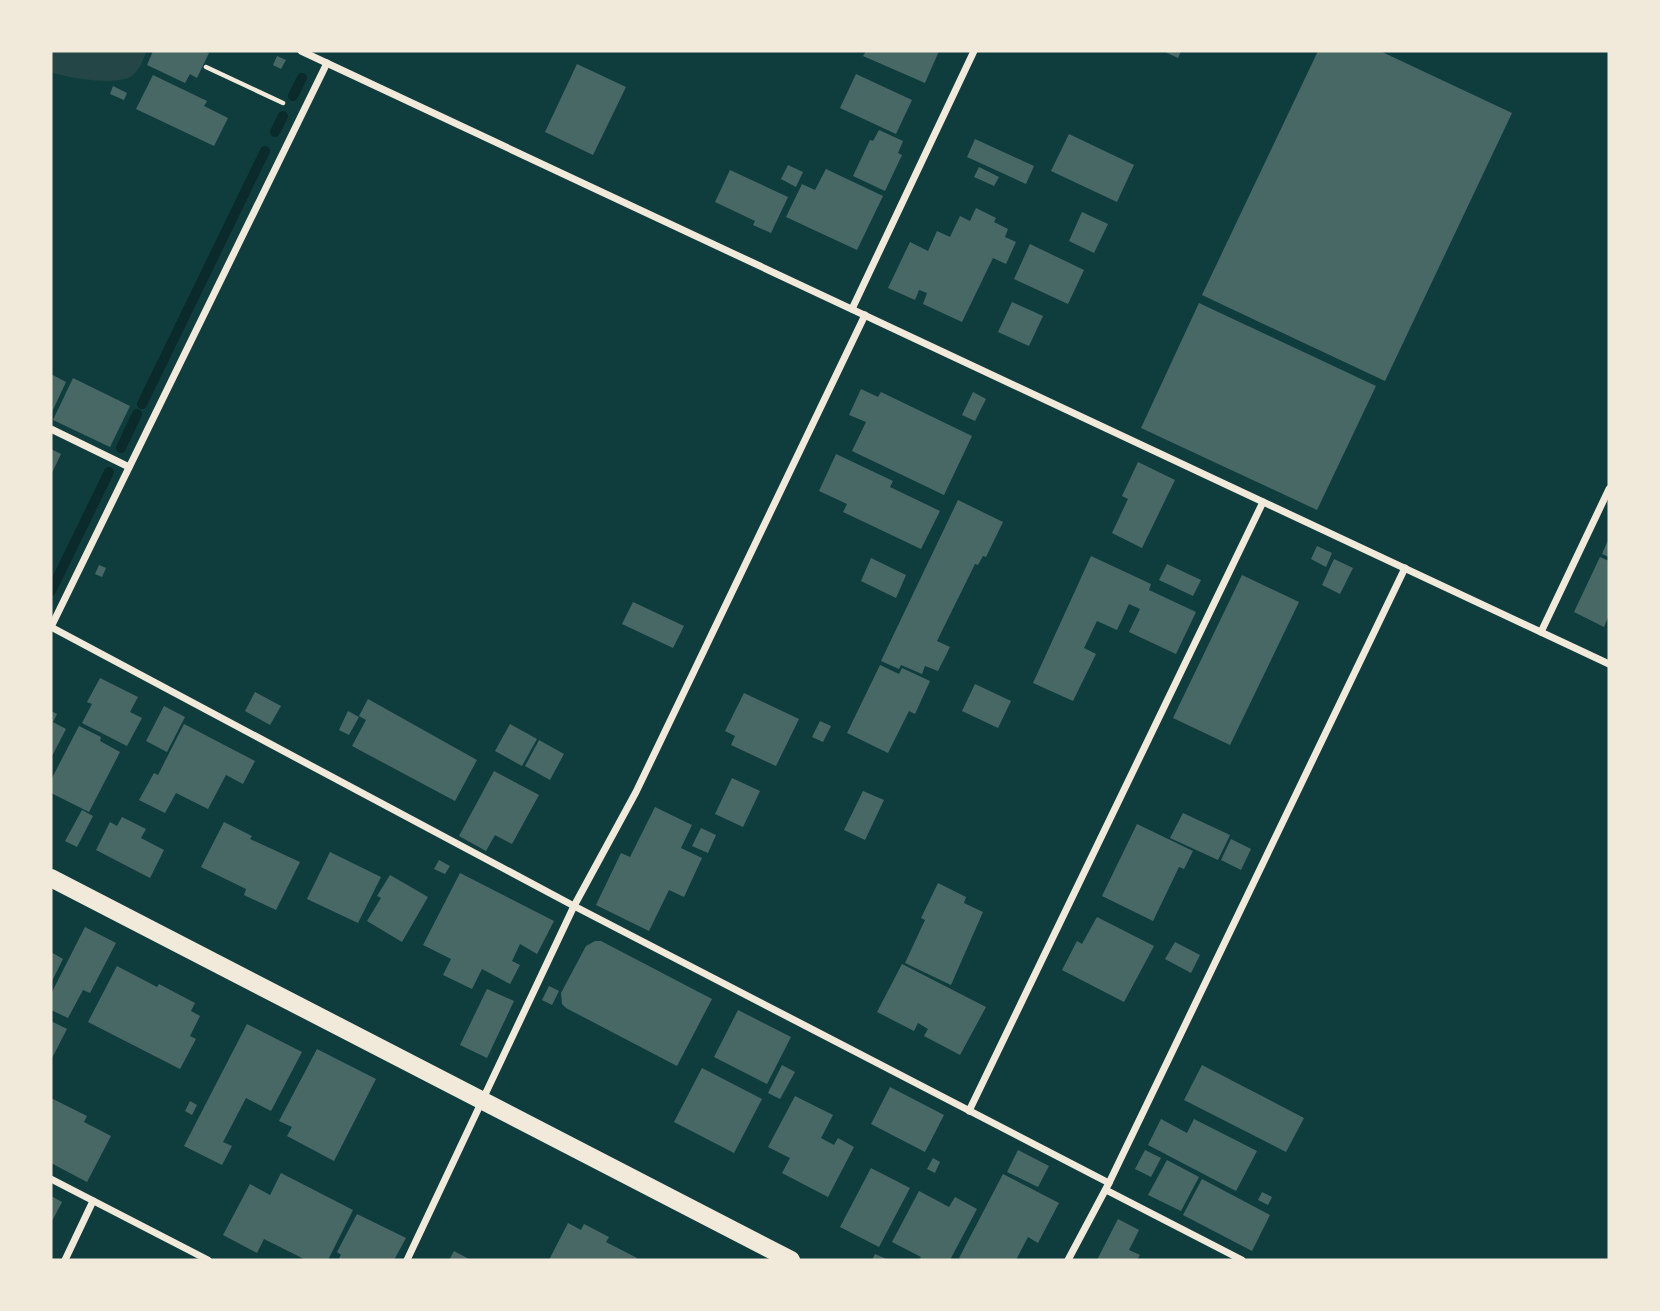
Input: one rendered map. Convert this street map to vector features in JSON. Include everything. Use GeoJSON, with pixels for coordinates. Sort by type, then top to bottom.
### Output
{"type":"FeatureCollection","features":[{"type":"Feature","properties":{"kind":"main road"},"geometry":{"type":"LineString","coordinates":[[51,878],[791,1260]]}},
{"type":"Feature","properties":{"kind":"street"},"geometry":{"type":"LineString","coordinates":[[302,51],[317,54],[327,63],[1609,664]]}},
{"type":"Feature","properties":{"kind":"street"},"geometry":{"type":"LineString","coordinates":[[852,309],[974,51]]}},
{"type":"Feature","properties":{"kind":"street"},"geometry":{"type":"LineString","coordinates":[[327,63],[51,627],[574,906],[969,1111],[1242,1260]]}},
{"type":"Feature","properties":{"kind":"street"},"geometry":{"type":"LineString","coordinates":[[407,1260],[574,906],[636,792],[865,315]]}},
{"type":"Feature","properties":{"kind":"street"},"geometry":{"type":"LineString","coordinates":[[51,429],[129,467]]}},
{"type":"Feature","properties":{"kind":"street"},"geometry":{"type":"LineString","coordinates":[[1541,632],[1609,489]]}},
{"type":"Feature","properties":{"kind":"street"},"geometry":{"type":"LineString","coordinates":[[969,1111],[1263,502]]}},
{"type":"Feature","properties":{"kind":"street"},"geometry":{"type":"LineString","coordinates":[[1068,1260],[1107,1187],[1405,568]]}},
{"type":"Feature","properties":{"kind":"street"},"geometry":{"type":"LineString","coordinates":[[51,1179],[208,1260]]}},
{"type":"Feature","properties":{"kind":"street"},"geometry":{"type":"LineString","coordinates":[[65,1260],[93,1201]]}},
{"type":"Feature","properties":{"kind":"path"},"geometry":{"type":"LineString","coordinates":[[206,67],[302,112]]}},
{"type":"Feature","properties":{"kind":"shaded area"},"geometry":{"type":"Polygon","coordinates":[[[51,51],[147,51],[133,75],[126,79],[105,81],[51,72],[51,51]]]}},
{"type":"Feature","properties":{"kind":"building"},"geometry":{"type":"Polygon","coordinates":[[[153,51],[209,53],[197,78],[190,74],[185,83],[147,65],[153,51]]]}},
{"type":"Feature","properties":{"kind":"building"},"geometry":{"type":"Polygon","coordinates":[[[866,51],[939,51],[925,83],[863,56],[866,51]]]}},
{"type":"Feature","properties":{"kind":"building"},"geometry":{"type":"Polygon","coordinates":[[[1163,51],[1181,51],[1178,58],[1163,51]]]}},
{"type":"Feature","properties":{"kind":"building"},"geometry":{"type":"Polygon","coordinates":[[[1318,51],[1380,51],[1512,113],[1385,381],[1202,295],[1318,51]]]}},
{"type":"Feature","properties":{"kind":"building"},"geometry":{"type":"Polygon","coordinates":[[[277,56],[286,60],[281,69],[273,65],[277,56]]]}},
{"type":"Feature","properties":{"kind":"building"},"geometry":{"type":"Polygon","coordinates":[[[577,64],[626,87],[593,155],[545,132],[577,64]]]}},
{"type":"Feature","properties":{"kind":"building"},"geometry":{"type":"Polygon","coordinates":[[[856,74],[912,100],[896,134],[840,108],[856,74]]]}},
{"type":"Feature","properties":{"kind":"building"},"geometry":{"type":"Polygon","coordinates":[[[153,75],[207,101],[204,106],[228,118],[214,146],[136,109],[153,75]]]}},
{"type":"Feature","properties":{"kind":"building"},"geometry":{"type":"Polygon","coordinates":[[[113,86],[127,93],[124,100],[110,94],[113,86]]]}},
{"type":"Feature","properties":{"kind":"building"},"geometry":{"type":"Polygon","coordinates":[[[879,130],[903,141],[898,153],[902,155],[885,191],[853,176],[870,140],[873,141],[879,130]]]}},
{"type":"Feature","properties":{"kind":"building"},"geometry":{"type":"Polygon","coordinates":[[[1069,134],[1134,165],[1117,202],[1051,171],[1069,134]]]}},
{"type":"Feature","properties":{"kind":"building"},"geometry":{"type":"Polygon","coordinates":[[[975,139],[1034,166],[1026,184],[967,157],[975,139]]]}},
{"type":"Feature","properties":{"kind":"building"},"geometry":{"type":"Polygon","coordinates":[[[788,165],[803,172],[796,187],[781,179],[788,165]]]}},
{"type":"Feature","properties":{"kind":"building"},"geometry":{"type":"Polygon","coordinates":[[[979,167],[999,177],[994,186],[974,177],[979,167]]]}},
{"type":"Feature","properties":{"kind":"building"},"geometry":{"type":"Polygon","coordinates":[[[826,169],[883,196],[857,250],[786,217],[802,184],[815,190],[826,169]]]}},
{"type":"Feature","properties":{"kind":"building"},"geometry":{"type":"Polygon","coordinates":[[[730,170],[788,197],[771,233],[753,225],[755,221],[715,202],[730,170]]]}},
{"type":"Feature","properties":{"kind":"building"},"geometry":{"type":"Polygon","coordinates":[[[976,208],[996,218],[994,222],[1008,229],[1005,237],[1016,242],[1006,264],[993,258],[962,322],[923,304],[927,293],[919,290],[915,300],[888,288],[910,242],[928,251],[937,231],[950,237],[960,216],[970,221],[976,208]]]}},
{"type":"Feature","properties":{"kind":"building"},"geometry":{"type":"Polygon","coordinates":[[[1082,212],[1108,224],[1094,253],[1069,241],[1082,212]]]}},
{"type":"Feature","properties":{"kind":"building"},"geometry":{"type":"Polygon","coordinates":[[[1030,244],[1084,270],[1068,304],[1014,279],[1030,244]]]}},
{"type":"Feature","properties":{"kind":"building"},"geometry":{"type":"Polygon","coordinates":[[[1012,302],[1043,316],[1029,346],[998,332],[1012,302]]]}},
{"type":"Feature","properties":{"kind":"building"},"geometry":{"type":"Polygon","coordinates":[[[1199,303],[1376,386],[1317,510],[1141,428],[1199,303]]]}},
{"type":"Feature","properties":{"kind":"building"},"geometry":{"type":"Polygon","coordinates":[[[51,374],[66,382],[51,414],[51,374]]]}},
{"type":"Feature","properties":{"kind":"building"},"geometry":{"type":"Polygon","coordinates":[[[73,378],[130,406],[110,447],[53,420],[73,378]]]}},
{"type":"Feature","properties":{"kind":"building"},"geometry":{"type":"Polygon","coordinates":[[[861,389],[878,397],[881,392],[972,436],[944,495],[852,451],[866,422],[849,415],[861,389]]]}},
{"type":"Feature","properties":{"kind":"building"},"geometry":{"type":"Polygon","coordinates":[[[973,392],[986,399],[975,421],[962,415],[973,392]]]}},
{"type":"Feature","properties":{"kind":"building"},"geometry":{"type":"Polygon","coordinates":[[[51,449],[61,454],[51,475],[51,449]]]}},
{"type":"Feature","properties":{"kind":"building"},"geometry":{"type":"Polygon","coordinates":[[[836,454],[893,481],[890,487],[940,511],[921,549],[843,512],[847,504],[819,491],[836,454]]]}},
{"type":"Feature","properties":{"kind":"building"},"geometry":{"type":"Polygon","coordinates":[[[1138,462],[1175,480],[1142,548],[1112,533],[1128,499],[1122,496],[1138,462]]]}},
{"type":"Feature","properties":{"kind":"building"},"geometry":{"type":"Polygon","coordinates":[[[958,500],[1003,522],[986,557],[983,556],[978,565],[975,564],[937,641],[950,647],[938,671],[925,666],[922,674],[901,665],[899,669],[881,661],[958,500]]]}},
{"type":"Feature","properties":{"kind":"building"},"geometry":{"type":"Polygon","coordinates":[[[1609,538],[1609,557],[1602,554],[1609,538]]]}},
{"type":"Feature","properties":{"kind":"building"},"geometry":{"type":"Polygon","coordinates":[[[1317,546],[1332,553],[1326,567],[1311,559],[1317,546]]]}},
{"type":"Feature","properties":{"kind":"building"},"geometry":{"type":"Polygon","coordinates":[[[1091,556],[1151,584],[1149,590],[1196,612],[1176,654],[1129,632],[1140,609],[1129,604],[1117,630],[1097,621],[1084,648],[1096,654],[1073,701],[1033,683],[1091,556]]]}},
{"type":"Feature","properties":{"kind":"building"},"geometry":{"type":"Polygon","coordinates":[[[1600,557],[1609,561],[1609,615],[1604,627],[1574,612],[1600,557]]]}},
{"type":"Feature","properties":{"kind":"building"},"geometry":{"type":"Polygon","coordinates":[[[871,558],[906,575],[896,598],[861,581],[871,558]]]}},
{"type":"Feature","properties":{"kind":"building"},"geometry":{"type":"Polygon","coordinates":[[[1334,559],[1353,568],[1340,594],[1322,585],[1334,559]]]}},
{"type":"Feature","properties":{"kind":"building"},"geometry":{"type":"Polygon","coordinates":[[[1167,564],[1201,580],[1193,596],[1159,580],[1167,564]]]}},
{"type":"Feature","properties":{"kind":"building"},"geometry":{"type":"Polygon","coordinates":[[[99,565],[106,568],[102,577],[95,574],[99,565]]]}},
{"type":"Feature","properties":{"kind":"building"},"geometry":{"type":"Polygon","coordinates":[[[1242,575],[1299,602],[1230,745],[1173,718],[1242,575]]]}},
{"type":"Feature","properties":{"kind":"building"},"geometry":{"type":"Polygon","coordinates":[[[633,602],[684,626],[673,648],[622,624],[633,602]]]}},
{"type":"Feature","properties":{"kind":"building"},"geometry":{"type":"Polygon","coordinates":[[[880,665],[899,674],[902,668],[930,681],[915,714],[909,711],[888,753],[847,733],[880,665]]]}},
{"type":"Feature","properties":{"kind":"building"},"geometry":{"type":"Polygon","coordinates":[[[100,678],[138,697],[130,712],[142,718],[127,746],[82,723],[92,704],[87,702],[100,678]]]}},
{"type":"Feature","properties":{"kind":"building"},"geometry":{"type":"Polygon","coordinates":[[[975,684],[1011,701],[998,728],[962,711],[975,684]]]}},
{"type":"Feature","properties":{"kind":"building"},"geometry":{"type":"Polygon","coordinates":[[[255,692],[281,706],[270,725],[245,711],[255,692]]]}},
{"type":"Feature","properties":{"kind":"building"},"geometry":{"type":"Polygon","coordinates":[[[744,693],[799,719],[776,766],[731,745],[735,736],[725,731],[744,693]]]}},
{"type":"Feature","properties":{"kind":"building"},"geometry":{"type":"Polygon","coordinates":[[[368,699],[477,760],[455,801],[352,746],[366,720],[359,716],[368,699]]]}},
{"type":"Feature","properties":{"kind":"building"},"geometry":{"type":"Polygon","coordinates":[[[164,706],[185,717],[167,752],[146,741],[164,706]]]}},
{"type":"Feature","properties":{"kind":"building"},"geometry":{"type":"Polygon","coordinates":[[[51,711],[57,714],[53,722],[66,729],[51,758],[51,711]]]}},
{"type":"Feature","properties":{"kind":"building"},"geometry":{"type":"Polygon","coordinates":[[[348,711],[359,717],[349,735],[339,730],[348,711]]]}},
{"type":"Feature","properties":{"kind":"building"},"geometry":{"type":"Polygon","coordinates":[[[820,721],[831,726],[823,742],[812,737],[820,721]]]}},
{"type":"Feature","properties":{"kind":"building"},"geometry":{"type":"Polygon","coordinates":[[[184,724],[255,761],[243,784],[226,775],[208,809],[176,793],[165,813],[139,800],[154,773],[158,775],[184,724]]]}},
{"type":"Feature","properties":{"kind":"building"},"geometry":{"type":"Polygon","coordinates":[[[510,724],[537,739],[522,766],[495,751],[510,724]]]}},
{"type":"Feature","properties":{"kind":"building"},"geometry":{"type":"Polygon","coordinates":[[[79,726],[101,737],[100,741],[120,752],[89,812],[51,793],[51,780],[79,726]]]}},
{"type":"Feature","properties":{"kind":"building"},"geometry":{"type":"Polygon","coordinates":[[[539,740],[564,754],[550,780],[525,766],[539,740]]]}},
{"type":"Feature","properties":{"kind":"building"},"geometry":{"type":"Polygon","coordinates":[[[494,771],[539,795],[512,844],[495,835],[486,851],[459,836],[494,771]]]}},
{"type":"Feature","properties":{"kind":"building"},"geometry":{"type":"Polygon","coordinates":[[[732,778],[760,791],[743,827],[715,814],[732,778]]]}},
{"type":"Feature","properties":{"kind":"building"},"geometry":{"type":"Polygon","coordinates":[[[863,791],[884,800],[865,840],[844,830],[863,791]]]}},
{"type":"Feature","properties":{"kind":"building"},"geometry":{"type":"Polygon","coordinates":[[[655,807],[692,825],[681,848],[702,858],[684,897],[669,890],[649,931],[596,905],[621,853],[630,857],[655,807]]]}},
{"type":"Feature","properties":{"kind":"building"},"geometry":{"type":"Polygon","coordinates":[[[82,810],[93,816],[77,847],[65,841],[82,810]]]}},
{"type":"Feature","properties":{"kind":"building"},"geometry":{"type":"Polygon","coordinates":[[[1183,813],[1230,835],[1218,860],[1170,838],[1183,813]]]}},
{"type":"Feature","properties":{"kind":"building"},"geometry":{"type":"Polygon","coordinates":[[[122,817],[146,829],[141,838],[164,850],[150,878],[96,850],[110,822],[117,826],[122,817]]]}},
{"type":"Feature","properties":{"kind":"building"},"geometry":{"type":"Polygon","coordinates":[[[224,822],[252,836],[250,839],[300,862],[276,910],[244,895],[246,889],[201,867],[224,822]]]}},
{"type":"Feature","properties":{"kind":"building"},"geometry":{"type":"Polygon","coordinates":[[[1137,824],[1193,851],[1184,869],[1179,867],[1153,921],[1102,896],[1137,824]]]}},
{"type":"Feature","properties":{"kind":"building"},"geometry":{"type":"Polygon","coordinates":[[[701,828],[716,835],[708,853],[692,846],[701,828]]]}},
{"type":"Feature","properties":{"kind":"building"},"geometry":{"type":"Polygon","coordinates":[[[1231,839],[1251,849],[1241,870],[1221,860],[1231,839]]]}},
{"type":"Feature","properties":{"kind":"building"},"geometry":{"type":"Polygon","coordinates":[[[330,852],[381,877],[358,923],[307,899],[330,852]]]}},
{"type":"Feature","properties":{"kind":"building"},"geometry":{"type":"Polygon","coordinates":[[[439,860],[450,866],[445,874],[434,869],[439,860]]]}},
{"type":"Feature","properties":{"kind":"building"},"geometry":{"type":"Polygon","coordinates":[[[460,873],[554,921],[537,954],[520,944],[512,961],[520,965],[510,984],[482,969],[472,989],[443,975],[451,959],[423,945],[460,873]]]}},
{"type":"Feature","properties":{"kind":"building"},"geometry":{"type":"Polygon","coordinates":[[[390,875],[428,897],[402,942],[367,921],[381,898],[377,896],[390,875]]]}},
{"type":"Feature","properties":{"kind":"building"},"geometry":{"type":"Polygon","coordinates":[[[938,883],[966,897],[964,903],[983,912],[951,985],[905,963],[925,920],[921,918],[938,883]]]}},
{"type":"Feature","properties":{"kind":"building"},"geometry":{"type":"Polygon","coordinates":[[[1097,917],[1154,946],[1124,1002],[1062,970],[1077,941],[1082,944],[1097,917]]]}},
{"type":"Feature","properties":{"kind":"building"},"geometry":{"type":"Polygon","coordinates":[[[85,927],[116,943],[90,993],[83,990],[68,1018],[51,1010],[51,994],[85,927]]]}},
{"type":"Feature","properties":{"kind":"building"},"geometry":{"type":"Polygon","coordinates":[[[601,941],[712,999],[677,1066],[562,1004],[561,993],[586,946],[601,941]]]}},
{"type":"Feature","properties":{"kind":"building"},"geometry":{"type":"Polygon","coordinates":[[[1175,942],[1200,955],[1191,973],[1165,959],[1175,942]]]}},
{"type":"Feature","properties":{"kind":"building"},"geometry":{"type":"Polygon","coordinates":[[[51,952],[63,959],[51,983],[51,952]]]}},
{"type":"Feature","properties":{"kind":"building"},"geometry":{"type":"Polygon","coordinates":[[[902,964],[986,1007],[960,1055],[924,1036],[928,1029],[918,1023],[914,1031],[877,1012],[902,964]]]}},
{"type":"Feature","properties":{"kind":"building"},"geometry":{"type":"Polygon","coordinates":[[[117,966],[195,1003],[191,1011],[200,1016],[190,1036],[196,1039],[180,1069],[88,1022],[117,966]]]}},
{"type":"Feature","properties":{"kind":"building"},"geometry":{"type":"Polygon","coordinates":[[[549,986],[559,991],[552,1005],[542,1000],[549,986]]]}},
{"type":"Feature","properties":{"kind":"building"},"geometry":{"type":"Polygon","coordinates":[[[487,989],[514,1001],[487,1058],[460,1045],[487,989]]]}},
{"type":"Feature","properties":{"kind":"building"},"geometry":{"type":"Polygon","coordinates":[[[738,1010],[791,1037],[767,1084],[714,1057],[738,1010]]]}},
{"type":"Feature","properties":{"kind":"building"},"geometry":{"type":"Polygon","coordinates":[[[51,1021],[67,1029],[51,1060],[51,1021]]]}},
{"type":"Feature","properties":{"kind":"building"},"geometry":{"type":"Polygon","coordinates":[[[247,1024],[302,1052],[271,1111],[246,1098],[223,1142],[232,1146],[222,1165],[184,1146],[247,1024]]]}},
{"type":"Feature","properties":{"kind":"building"},"geometry":{"type":"Polygon","coordinates":[[[317,1049],[376,1079],[334,1161],[287,1136],[292,1127],[279,1121],[317,1049]]]}},
{"type":"Feature","properties":{"kind":"building"},"geometry":{"type":"Polygon","coordinates":[[[782,1065],[795,1072],[780,1099],[768,1093],[782,1065]]]}},
{"type":"Feature","properties":{"kind":"building"},"geometry":{"type":"Polygon","coordinates":[[[1202,1065],[1304,1118],[1286,1152],[1184,1100],[1202,1065]]]}},
{"type":"Feature","properties":{"kind":"building"},"geometry":{"type":"Polygon","coordinates":[[[702,1068],[762,1099],[734,1153],[674,1122],[702,1068]]]}},
{"type":"Feature","properties":{"kind":"building"},"geometry":{"type":"Polygon","coordinates":[[[890,1087],[944,1115],[925,1152],[871,1124],[890,1087]]]}},
{"type":"Feature","properties":{"kind":"building"},"geometry":{"type":"Polygon","coordinates":[[[795,1096],[833,1115],[821,1138],[834,1145],[838,1138],[854,1147],[828,1197],[782,1173],[790,1158],[768,1147],[795,1096]]]}},
{"type":"Feature","properties":{"kind":"building"},"geometry":{"type":"Polygon","coordinates":[[[51,1098],[87,1116],[84,1122],[111,1136],[87,1182],[51,1163],[51,1098]]]}},
{"type":"Feature","properties":{"kind":"building"},"geometry":{"type":"Polygon","coordinates":[[[190,1101],[197,1105],[192,1115],[185,1111],[190,1101]]]}},
{"type":"Feature","properties":{"kind":"building"},"geometry":{"type":"Polygon","coordinates":[[[1161,1119],[1187,1133],[1194,1119],[1257,1151],[1236,1191],[1148,1145],[1161,1119]]]}},
{"type":"Feature","properties":{"kind":"building"},"geometry":{"type":"Polygon","coordinates":[[[1018,1150],[1049,1166],[1038,1187],[1007,1172],[1018,1150]]]}},
{"type":"Feature","properties":{"kind":"building"},"geometry":{"type":"Polygon","coordinates":[[[1145,1150],[1161,1158],[1151,1177],[1135,1169],[1145,1150]]]}},
{"type":"Feature","properties":{"kind":"building"},"geometry":{"type":"Polygon","coordinates":[[[933,1158],[940,1162],[935,1173],[927,1169],[933,1158]]]}},
{"type":"Feature","properties":{"kind":"building"},"geometry":{"type":"Polygon","coordinates":[[[1167,1160],[1199,1177],[1181,1211],[1148,1195],[1167,1160]]]}},
{"type":"Feature","properties":{"kind":"building"},"geometry":{"type":"Polygon","coordinates":[[[871,1168],[910,1188],[879,1247],[840,1227],[871,1168]]]}},
{"type":"Feature","properties":{"kind":"building"},"geometry":{"type":"Polygon","coordinates":[[[281,1173],[353,1210],[328,1260],[306,1260],[264,1239],[257,1253],[223,1235],[250,1184],[270,1195],[281,1173]]]}},
{"type":"Feature","properties":{"kind":"building"},"geometry":{"type":"Polygon","coordinates":[[[1003,1174],[1059,1203],[1038,1243],[1028,1237],[1016,1260],[959,1258],[1003,1174]]]}},
{"type":"Feature","properties":{"kind":"building"},"geometry":{"type":"Polygon","coordinates":[[[1202,1179],[1270,1215],[1252,1251],[1183,1215],[1202,1179]]]}},
{"type":"Feature","properties":{"kind":"building"},"geometry":{"type":"Polygon","coordinates":[[[919,1191],[949,1207],[955,1197],[977,1209],[950,1260],[919,1260],[921,1257],[892,1242],[919,1191]]]}},
{"type":"Feature","properties":{"kind":"building"},"geometry":{"type":"Polygon","coordinates":[[[1262,1192],[1272,1197],[1268,1205],[1258,1200],[1262,1192]]]}},
{"type":"Feature","properties":{"kind":"building"},"geometry":{"type":"Polygon","coordinates":[[[51,1196],[62,1202],[51,1223],[51,1196]]]}},
{"type":"Feature","properties":{"kind":"building"},"geometry":{"type":"Polygon","coordinates":[[[357,1214],[406,1238],[394,1260],[338,1260],[341,1255],[337,1252],[357,1214]]]}},
{"type":"Feature","properties":{"kind":"building"},"geometry":{"type":"Polygon","coordinates":[[[1118,1219],[1139,1230],[1129,1250],[1140,1255],[1137,1260],[1097,1260],[1118,1219]]]}},
{"type":"Feature","properties":{"kind":"building"},"geometry":{"type":"Polygon","coordinates":[[[568,1223],[581,1230],[584,1224],[609,1237],[606,1242],[637,1258],[636,1260],[549,1260],[568,1223]]]}},
{"type":"Feature","properties":{"kind":"building"},"geometry":{"type":"Polygon","coordinates":[[[454,1251],[471,1260],[449,1260],[454,1251]]]}},
{"type":"Feature","properties":{"kind":"building"},"geometry":{"type":"Polygon","coordinates":[[[875,1254],[889,1260],[872,1260],[875,1254]]]}},
{"type":"Feature","properties":{"kind":"waterway"},"geometry":{"type":"LineString","coordinates":[[293,96],[302,78]]}},
{"type":"Feature","properties":{"kind":"waterway"},"geometry":{"type":"LineString","coordinates":[[275,132],[283,116]]}},
{"type":"Feature","properties":{"kind":"waterway"},"geometry":{"type":"LineString","coordinates":[[142,404],[265,151]]}},
{"type":"Feature","properties":{"kind":"waterway"},"geometry":{"type":"LineString","coordinates":[[121,448],[137,414]]}},
{"type":"Feature","properties":{"kind":"waterway"},"geometry":{"type":"LineString","coordinates":[[51,591],[109,472]]}}]}
